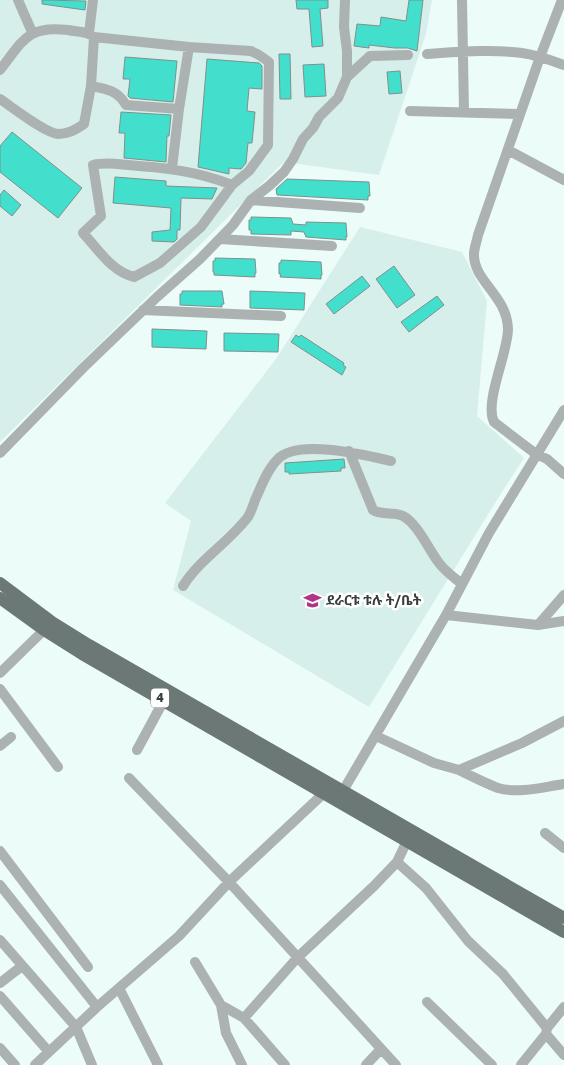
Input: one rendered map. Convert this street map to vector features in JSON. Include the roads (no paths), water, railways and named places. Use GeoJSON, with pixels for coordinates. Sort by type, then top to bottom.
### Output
{"type":"FeatureCollection","features":[{"type":"Feature","properties":{"kind":"main road"},"geometry":{"type":"LineString","coordinates":[[0,583],[52,622],[340,796],[564,918]]}},
{"type":"Feature","properties":{"kind":"main road","name":"4"},"geometry":{"type":"LineString","coordinates":[[0,598],[44,630],[323,794],[340,796],[407,841],[564,932]]}},
{"type":"Feature","properties":{"kind":"street"},"geometry":{"type":"LineString","coordinates":[[18,0],[32,32]]}},
{"type":"Feature","properties":{"kind":"street"},"geometry":{"type":"LineString","coordinates":[[0,99],[56,134],[68,133],[84,124],[91,86],[93,0]]}},
{"type":"Feature","properties":{"kind":"street"},"geometry":{"type":"LineString","coordinates":[[0,452],[83,368],[220,239],[251,200],[284,172],[303,139],[313,128],[319,117],[338,98],[347,77],[347,51],[344,27],[345,0]]}},
{"type":"Feature","properties":{"kind":"street"},"geometry":{"type":"LineString","coordinates":[[462,0],[464,112]]}},
{"type":"Feature","properties":{"kind":"street"},"geometry":{"type":"LineString","coordinates":[[562,0],[540,57],[478,235],[474,254],[478,272],[503,305],[508,330],[493,400],[492,419],[536,454],[547,459],[564,474]]}},
{"type":"Feature","properties":{"kind":"street"},"geometry":{"type":"LineString","coordinates":[[0,70],[32,32],[43,29],[57,29],[189,47],[251,51],[269,62],[268,145],[249,171],[232,185],[201,227],[160,264],[134,277],[123,274],[113,267],[83,233],[101,216],[93,165],[109,164],[172,168],[213,178],[232,185]]}},
{"type":"Feature","properties":{"kind":"street"},"geometry":{"type":"LineString","coordinates":[[172,168],[189,47]]}},
{"type":"Feature","properties":{"kind":"street"},"geometry":{"type":"LineString","coordinates":[[428,54],[464,51],[521,53],[564,65]]}},
{"type":"Feature","properties":{"kind":"street"},"geometry":{"type":"LineString","coordinates":[[347,77],[370,56],[408,55]]}},
{"type":"Feature","properties":{"kind":"street"},"geometry":{"type":"LineString","coordinates":[[91,86],[110,89],[121,96],[126,104],[179,109]]}},
{"type":"Feature","properties":{"kind":"street"},"geometry":{"type":"LineString","coordinates":[[410,111],[520,114]]}},
{"type":"Feature","properties":{"kind":"street"},"geometry":{"type":"LineString","coordinates":[[508,150],[564,180]]}},
{"type":"Feature","properties":{"kind":"street"},"geometry":{"type":"LineString","coordinates":[[251,200],[360,208]]}},
{"type":"Feature","properties":{"kind":"street"},"geometry":{"type":"LineString","coordinates":[[220,239],[332,246]]}},
{"type":"Feature","properties":{"kind":"street"},"geometry":{"type":"LineString","coordinates":[[144,310],[281,316]]}},
{"type":"Feature","properties":{"kind":"street"},"geometry":{"type":"LineString","coordinates":[[340,796],[446,615],[536,454],[564,410]]}},
{"type":"Feature","properties":{"kind":"street"},"geometry":{"type":"LineString","coordinates":[[183,586],[196,568],[229,539],[250,515],[270,470],[276,460],[284,454],[296,449],[349,451],[391,461]]}},
{"type":"Feature","properties":{"kind":"street"},"geometry":{"type":"LineString","coordinates":[[349,451],[373,510],[377,513],[404,516],[410,521],[442,566],[462,584]]}},
{"type":"Feature","properties":{"kind":"street"},"geometry":{"type":"LineString","coordinates":[[538,625],[564,595]]}},
{"type":"Feature","properties":{"kind":"street"},"geometry":{"type":"LineString","coordinates":[[446,615],[538,625],[564,621]]}},
{"type":"Feature","properties":{"kind":"street"},"geometry":{"type":"LineString","coordinates":[[0,673],[44,630]]}},
{"type":"Feature","properties":{"kind":"street"},"geometry":{"type":"LineString","coordinates":[[0,689],[58,767]]}},
{"type":"Feature","properties":{"kind":"street"},"geometry":{"type":"LineString","coordinates":[[136,750],[164,700]]}},
{"type":"Feature","properties":{"kind":"street"},"geometry":{"type":"LineString","coordinates":[[459,770],[522,743],[564,721]]}},
{"type":"Feature","properties":{"kind":"street"},"geometry":{"type":"LineString","coordinates":[[376,736],[434,763],[459,770],[508,790],[518,791],[564,784]]}},
{"type":"Feature","properties":{"kind":"street"},"geometry":{"type":"LineString","coordinates":[[0,746],[10,737]]}},
{"type":"Feature","properties":{"kind":"street"},"geometry":{"type":"LineString","coordinates":[[129,778],[229,882],[396,1065]]}},
{"type":"Feature","properties":{"kind":"street"},"geometry":{"type":"LineString","coordinates":[[35,1065],[97,1007],[179,936],[229,882],[323,794]]}},
{"type":"Feature","properties":{"kind":"street"},"geometry":{"type":"LineString","coordinates":[[545,834],[564,848]]}},
{"type":"Feature","properties":{"kind":"street"},"geometry":{"type":"LineString","coordinates":[[244,1018],[298,957],[397,862],[407,841]]}},
{"type":"Feature","properties":{"kind":"street"},"geometry":{"type":"LineString","coordinates":[[0,851],[88,967]]}},
{"type":"Feature","properties":{"kind":"street"},"geometry":{"type":"LineString","coordinates":[[397,862],[426,888],[468,941],[503,974],[564,1055]]}},
{"type":"Feature","properties":{"kind":"street"},"geometry":{"type":"LineString","coordinates":[[0,885],[97,1007]]}},
{"type":"Feature","properties":{"kind":"street"},"geometry":{"type":"LineString","coordinates":[[0,940],[76,1027],[92,1065]]}},
{"type":"Feature","properties":{"kind":"street"},"geometry":{"type":"LineString","coordinates":[[195,962],[221,1004],[226,1034],[242,1065]]}},
{"type":"Feature","properties":{"kind":"street"},"geometry":{"type":"LineString","coordinates":[[0,983],[22,966]]}},
{"type":"Feature","properties":{"kind":"street"},"geometry":{"type":"LineString","coordinates":[[119,988],[158,1065]]}},
{"type":"Feature","properties":{"kind":"street"},"geometry":{"type":"LineString","coordinates":[[0,996],[49,1052]]}},
{"type":"Feature","properties":{"kind":"street"},"geometry":{"type":"LineString","coordinates":[[427,1002],[492,1065]]}},
{"type":"Feature","properties":{"kind":"street"},"geometry":{"type":"LineString","coordinates":[[221,1004],[244,1018],[285,1065]]}},
{"type":"Feature","properties":{"kind":"street"},"geometry":{"type":"LineString","coordinates":[[522,1065],[564,1007]]}},
{"type":"Feature","properties":{"kind":"street"},"geometry":{"type":"LineString","coordinates":[[0,1048],[15,1065]]}},
{"type":"Feature","properties":{"kind":"street"},"geometry":{"type":"LineString","coordinates":[[366,1065],[381,1049]]}},
{"type":"Feature","properties":{"kind":"place","name":"ደራርቱ ቱሉ ት/ቤት"},"geometry":{"type":"Point","coordinates":[312,600]}}]}
